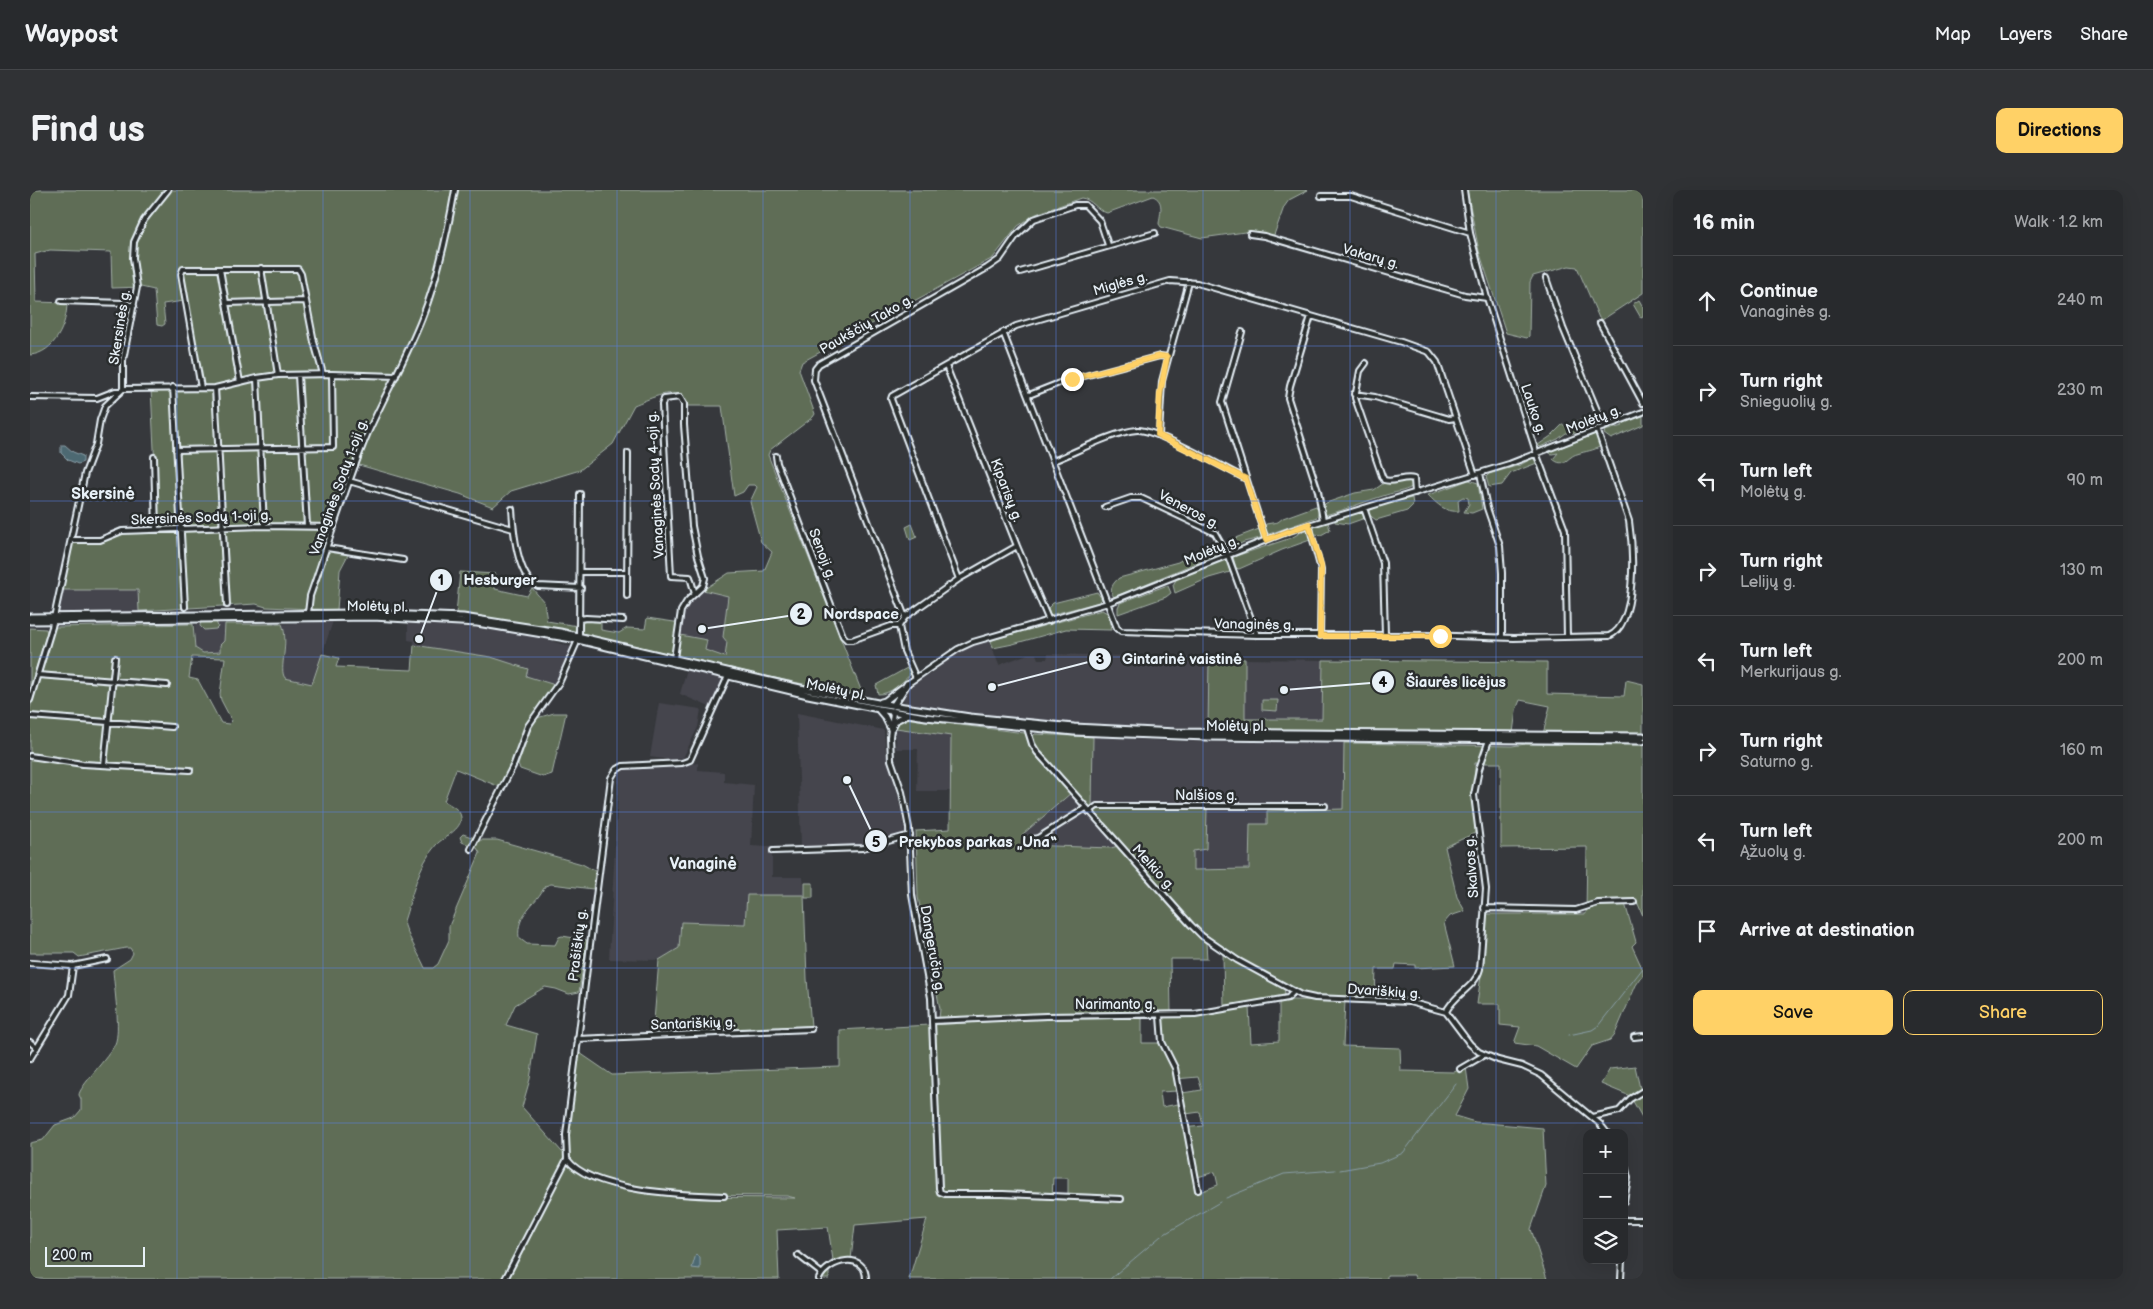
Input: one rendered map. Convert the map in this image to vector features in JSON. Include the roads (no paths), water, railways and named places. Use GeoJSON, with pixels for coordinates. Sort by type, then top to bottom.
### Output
{"type":"FeatureCollection","features":[{"type":"Feature","properties":{"kind":"highway","name":"Molėtų pl."},"geometry":{"type":"LineString","coordinates":[[30,619],[308,613],[440,615],[505,622],[674,658],[800,688],[878,703],[894,710],[1009,722],[1138,731],[1643,736]]}},
{"type":"Feature","properties":{"kind":"highway","name":"Molėtų pl."},"geometry":{"type":"LineString","coordinates":[[54,618],[410,618],[499,626],[578,638],[728,676],[881,710]]}},
{"type":"Feature","properties":{"kind":"highway"},"geometry":{"type":"LineString","coordinates":[[878,703],[886,701],[899,693],[907,684]]}},
{"type":"Feature","properties":{"kind":"highway"},"geometry":{"type":"LineString","coordinates":[[891,729],[881,710],[894,710],[899,693]]}},
{"type":"Feature","properties":{"kind":"highway"},"geometry":{"type":"LineString","coordinates":[[891,729],[896,720],[908,711],[899,693]]}},
{"type":"Feature","properties":{"kind":"highway","name":"Molėtų pl."},"geometry":{"type":"LineString","coordinates":[[908,711],[1027,728],[1170,737],[1643,741]]}},
{"type":"Feature","properties":{"kind":"main road"},"geometry":{"type":"LineString","coordinates":[[30,963],[73,966]]}},
{"type":"Feature","properties":{"kind":"street","name":"Skersinės g."},"geometry":{"type":"LineString","coordinates":[[122,390],[123,360],[137,287],[134,242],[144,220],[168,190]]}},
{"type":"Feature","properties":{"kind":"street","name":"Vanaginės Sodų 1-oji g."},"geometry":{"type":"LineString","coordinates":[[308,613],[310,596],[349,481],[368,433],[410,346],[428,302],[455,190]]}},
{"type":"Feature","properties":{"kind":"street","name":"Lauko g."},"geometry":{"type":"LineString","coordinates":[[1464,190],[1470,233],[1487,298],[1537,453],[1565,530],[1567,637]]}},
{"type":"Feature","properties":{"kind":"street"},"geometry":{"type":"LineString","coordinates":[[1321,196],[1351,196],[1470,233]]}},
{"type":"Feature","properties":{"kind":"street","name":"Paukščių Tako g."},"geometry":{"type":"LineString","coordinates":[[905,617],[814,380],[815,369],[827,360],[987,268],[1000,258],[1016,236],[1034,219],[1075,205],[1085,205],[1100,221],[1108,245]]}},
{"type":"Feature","properties":{"kind":"street"},"geometry":{"type":"LineString","coordinates":[[1020,272],[1108,245],[1155,233]]}},
{"type":"Feature","properties":{"kind":"street","name":"Vakarų g."},"geometry":{"type":"LineString","coordinates":[[1250,234],[1264,236],[1465,295],[1487,298]]}},
{"type":"Feature","properties":{"kind":"street"},"geometry":{"type":"LineString","coordinates":[[261,268],[278,375]]}},
{"type":"Feature","properties":{"kind":"street"},"geometry":{"type":"LineString","coordinates":[[201,388],[181,271],[183,269],[298,269],[301,274],[314,342],[323,374]]}},
{"type":"Feature","properties":{"kind":"street"},"geometry":{"type":"LineString","coordinates":[[220,269],[240,382]]}},
{"type":"Feature","properties":{"kind":"street"},"geometry":{"type":"LineString","coordinates":[[1546,278],[1567,337],[1604,427]]}},
{"type":"Feature","properties":{"kind":"street"},"geometry":{"type":"LineString","coordinates":[[1158,435],[1160,394],[1167,357],[1188,282]]}},
{"type":"Feature","properties":{"kind":"street","name":"Miglės g."},"geometry":{"type":"LineString","coordinates":[[959,579],[891,397],[893,394],[1016,326],[1163,283],[1188,282],[1408,344],[1429,352],[1437,362],[1475,475]]}},
{"type":"Feature","properties":{"kind":"street"},"geometry":{"type":"LineString","coordinates":[[61,301],[124,303],[134,306]]}},
{"type":"Feature","properties":{"kind":"street"},"geometry":{"type":"LineString","coordinates":[[226,303],[306,301]]}},
{"type":"Feature","properties":{"kind":"street"},"geometry":{"type":"LineString","coordinates":[[1311,316],[1288,398],[1318,491],[1322,520]]}},
{"type":"Feature","properties":{"kind":"street"},"geometry":{"type":"LineString","coordinates":[[1600,323],[1643,403]]}},
{"type":"Feature","properties":{"kind":"street","name":"Vanaginės g."},"geometry":{"type":"LineString","coordinates":[[1003,332],[1029,394],[1117,628],[1121,631],[1257,636],[1385,635],[1604,638],[1614,634],[1620,628],[1626,614],[1630,593],[1632,552],[1629,521],[1597,429]]}},
{"type":"Feature","properties":{"kind":"street"},"geometry":{"type":"LineString","coordinates":[[1242,332],[1222,402],[1266,540]]}},
{"type":"Feature","properties":{"kind":"street"},"geometry":{"type":"LineString","coordinates":[[1029,394],[1091,374],[1160,356],[1167,357]]}},
{"type":"Feature","properties":{"kind":"street"},"geometry":{"type":"LineString","coordinates":[[1366,363],[1360,371],[1354,394],[1382,476],[1388,481],[1407,478],[1414,479],[1415,493]]}},
{"type":"Feature","properties":{"kind":"street","name":"Kiparisų g."},"geometry":{"type":"LineString","coordinates":[[946,366],[1017,546],[1049,621]]}},
{"type":"Feature","properties":{"kind":"street"},"geometry":{"type":"LineString","coordinates":[[176,450],[333,447],[332,374]]}},
{"type":"Feature","properties":{"kind":"street"},"geometry":{"type":"LineString","coordinates":[[30,397],[97,398],[122,390],[173,387],[215,388],[278,375],[396,376]]}},
{"type":"Feature","properties":{"kind":"street"},"geometry":{"type":"LineString","coordinates":[[298,375],[307,526]]}},
{"type":"Feature","properties":{"kind":"street"},"geometry":{"type":"LineString","coordinates":[[257,378],[264,526]]}},
{"type":"Feature","properties":{"kind":"street"},"geometry":{"type":"LineString","coordinates":[[173,387],[185,607]]}},
{"type":"Feature","properties":{"kind":"street"},"geometry":{"type":"LineString","coordinates":[[215,388],[227,605]]}},
{"type":"Feature","properties":{"kind":"street"},"geometry":{"type":"LineString","coordinates":[[30,700],[54,618],[87,467],[96,444],[102,413],[108,402],[122,390]]}},
{"type":"Feature","properties":{"kind":"street"},"geometry":{"type":"LineString","coordinates":[[1354,394],[1455,418]]}},
{"type":"Feature","properties":{"kind":"street","name":"Vanaginės Sodų 4-oji g."},"geometry":{"type":"LineString","coordinates":[[676,396],[682,398],[684,404],[692,526],[705,578],[702,586],[695,594],[690,577],[671,576],[662,405],[665,398],[676,396]]}},
{"type":"Feature","properties":{"kind":"street","name":"Molėtų g."},"geometry":{"type":"LineString","coordinates":[[907,684],[966,645],[1108,603],[1309,524],[1475,475],[1643,412]]}},
{"type":"Feature","properties":{"kind":"street"},"geometry":{"type":"LineString","coordinates":[[1054,461],[1134,430],[1143,430],[1158,435],[1246,479]]}},
{"type":"Feature","properties":{"kind":"street"},"geometry":{"type":"LineString","coordinates":[[627,596],[628,453]]}},
{"type":"Feature","properties":{"kind":"street","name":"Senoji g."},"geometry":{"type":"LineString","coordinates":[[776,456],[776,463],[843,636],[847,640],[852,640],[891,626],[899,626]]}},
{"type":"Feature","properties":{"kind":"street"},"geometry":{"type":"LineString","coordinates":[[154,457],[156,529]]}},
{"type":"Feature","properties":{"kind":"street"},"geometry":{"type":"LineString","coordinates":[[1480,473],[1485,499],[1497,535],[1502,560],[1502,637]]}},
{"type":"Feature","properties":{"kind":"street"},"geometry":{"type":"LineString","coordinates":[[349,481],[513,529]]}},
{"type":"Feature","properties":{"kind":"street"},"geometry":{"type":"LineString","coordinates":[[471,849],[514,764],[528,726],[560,681],[578,638],[581,588],[580,494]]}},
{"type":"Feature","properties":{"kind":"street","name":"Veneros g."},"geometry":{"type":"LineString","coordinates":[[1105,507],[1134,497],[1149,500],[1215,533],[1228,556],[1257,636]]}},
{"type":"Feature","properties":{"kind":"street"},"geometry":{"type":"LineString","coordinates":[[512,508],[513,529],[523,567],[533,584],[538,586],[581,588]]}},
{"type":"Feature","properties":{"kind":"street"},"geometry":{"type":"LineString","coordinates":[[1364,508],[1383,563],[1385,635]]}},
{"type":"Feature","properties":{"kind":"street"},"geometry":{"type":"LineString","coordinates":[[1309,524],[1321,566],[1320,636]]}},
{"type":"Feature","properties":{"kind":"street","name":"Skersinės Sodų 1-oji g."},"geometry":{"type":"LineString","coordinates":[[71,540],[100,540],[117,532],[156,529],[264,526],[334,527]]}},
{"type":"Feature","properties":{"kind":"street"},"geometry":{"type":"LineString","coordinates":[[916,678],[904,651],[899,626],[905,617],[959,579],[1017,546]]}},
{"type":"Feature","properties":{"kind":"street"},"geometry":{"type":"LineString","coordinates":[[327,548],[403,560]]}},
{"type":"Feature","properties":{"kind":"street"},"geometry":{"type":"LineString","coordinates":[[580,572],[627,572]]}},
{"type":"Feature","properties":{"kind":"street"},"geometry":{"type":"LineString","coordinates":[[674,658],[681,611],[687,601],[695,594]]}},
{"type":"Feature","properties":{"kind":"street"},"geometry":{"type":"LineString","coordinates":[[580,619],[623,620]]}},
{"type":"Feature","properties":{"kind":"street"},"geometry":{"type":"LineString","coordinates":[[104,765],[115,658]]}},
{"type":"Feature","properties":{"kind":"street"},"geometry":{"type":"LineString","coordinates":[[38,675],[167,685]]}},
{"type":"Feature","properties":{"kind":"street","name":"Prašiškių g."},"geometry":{"type":"LineString","coordinates":[[505,1279],[567,1159],[565,1144],[610,778],[622,766],[682,763],[690,760],[728,676]]}},
{"type":"Feature","properties":{"kind":"street","name":"Dangeručio g."},"geometry":{"type":"LineString","coordinates":[[894,710],[891,729],[891,760],[902,792],[910,835],[912,895],[928,973],[940,1192],[945,1194],[1121,1199]]}},
{"type":"Feature","properties":{"kind":"street"},"geometry":{"type":"LineString","coordinates":[[30,716],[172,727]]}},
{"type":"Feature","properties":{"kind":"street","name":"Melkio g."},"geometry":{"type":"LineString","coordinates":[[1027,728],[1032,744],[1037,752],[1202,936],[1237,960],[1294,991]]}},
{"type":"Feature","properties":{"kind":"street","name":"Skalvos g."},"geometry":{"type":"LineString","coordinates":[[1446,1012],[1454,998],[1468,988],[1478,974],[1484,908],[1484,873],[1474,795],[1479,769],[1489,740]]}},
{"type":"Feature","properties":{"kind":"street"},"geometry":{"type":"LineString","coordinates":[[30,756],[61,762],[190,770]]}},
{"type":"Feature","properties":{"kind":"street","name":"Nalšios g."},"geometry":{"type":"LineString","coordinates":[[1089,812],[1097,806],[1325,806]]}},
{"type":"Feature","properties":{"kind":"street"},"geometry":{"type":"LineString","coordinates":[[1026,840],[1038,838],[1086,808]]}},
{"type":"Feature","properties":{"kind":"street"},"geometry":{"type":"LineString","coordinates":[[773,850],[863,848],[910,835]]}},
{"type":"Feature","properties":{"kind":"street"},"geometry":{"type":"LineString","coordinates":[[1484,908],[1576,910],[1598,903],[1634,902]]}},
{"type":"Feature","properties":{"kind":"street"},"geometry":{"type":"LineString","coordinates":[[30,1060],[69,995],[73,966],[107,958]]}},
{"type":"Feature","properties":{"kind":"street","name":"Dvariškių g."},"geometry":{"type":"LineString","coordinates":[[1294,991],[1315,998],[1409,1002],[1446,1012]]}},
{"type":"Feature","properties":{"kind":"street","name":"Narimanto g."},"geometry":{"type":"LineString","coordinates":[[932,1021],[1046,1016],[1160,1016],[1207,1012],[1288,998],[1294,991]]}},
{"type":"Feature","properties":{"kind":"street"},"geometry":{"type":"LineString","coordinates":[[1446,1012],[1470,1044],[1484,1055],[1522,1066],[1540,1075],[1592,1117],[1603,1129]]}},
{"type":"Feature","properties":{"kind":"street"},"geometry":{"type":"LineString","coordinates":[[1160,1016],[1162,1042],[1175,1068],[1198,1190]]}},
{"type":"Feature","properties":{"kind":"street","name":"Santariškių g."},"geometry":{"type":"LineString","coordinates":[[577,1039],[811,1029]]}},
{"type":"Feature","properties":{"kind":"street"},"geometry":{"type":"LineString","coordinates":[[1634,1037],[1643,1036]]}},
{"type":"Feature","properties":{"kind":"street"},"geometry":{"type":"LineString","coordinates":[[30,1042],[37,1048]]}},
{"type":"Feature","properties":{"kind":"street"},"geometry":{"type":"LineString","coordinates":[[1460,1069],[1484,1055]]}},
{"type":"Feature","properties":{"kind":"street"},"geometry":{"type":"LineString","coordinates":[[1592,1117],[1619,1111],[1630,1098],[1643,1091]]}},
{"type":"Feature","properties":{"kind":"street"},"geometry":{"type":"LineString","coordinates":[[567,1159],[579,1172],[596,1179],[670,1195],[724,1196]]}},
{"type":"Feature","properties":{"kind":"street"},"geometry":{"type":"LineString","coordinates":[[1628,1220],[1643,1220]]}},
{"type":"Feature","properties":{"kind":"street"},"geometry":{"type":"LineString","coordinates":[[798,1255],[821,1273]]}},
{"type":"Feature","properties":{"kind":"street"},"geometry":{"type":"LineString","coordinates":[[819,1279],[821,1273],[835,1263],[853,1261],[862,1267],[866,1279]]}},
{"type":"Feature","properties":{"kind":"street"},"geometry":{"type":"LineString","coordinates":[[1621,1279],[1622,1264]]}},
{"type":"Feature","properties":{"kind":"water"},"geometry":{"type":"Polygon","coordinates":[[[61,445],[65,445],[73,452],[83,456],[83,462],[78,464],[68,460],[61,453],[61,445]]]}},
{"type":"Feature","properties":{"kind":"water"},"geometry":{"type":"Polygon","coordinates":[[[696,1254],[700,1257],[700,1269],[692,1268],[696,1254]]]}},
{"type":"Feature","properties":{"kind":"waterway"},"geometry":{"type":"LineString","coordinates":[[1569,1035],[1592,1030],[1598,1026],[1643,968]]}},
{"type":"Feature","properties":{"kind":"waterway"},"geometry":{"type":"LineString","coordinates":[[1340,1170],[1380,1163],[1403,1153],[1456,1084]]}},
{"type":"Feature","properties":{"kind":"waterway"},"geometry":{"type":"LineString","coordinates":[[1226,1198],[1284,1174],[1335,1170]]}},
{"type":"Feature","properties":{"kind":"waterway"},"geometry":{"type":"LineString","coordinates":[[1110,1279],[1161,1236],[1220,1202]]}},
{"type":"Feature","properties":{"kind":"place","name":"Nordspace"},"geometry":{"type":"Point","coordinates":[702,629]}},
{"type":"Feature","properties":{"kind":"place","name":"Hesburger"},"geometry":{"type":"Point","coordinates":[419,639]}},
{"type":"Feature","properties":{"kind":"place","name":"Gintarinė vaistinė"},"geometry":{"type":"Point","coordinates":[992,687]}},
{"type":"Feature","properties":{"kind":"place","name":"Šiaurės licėjus"},"geometry":{"type":"Point","coordinates":[1284,690]}},
{"type":"Feature","properties":{"kind":"place","name":"Prekybos parkas „Una“"},"geometry":{"type":"Point","coordinates":[847,780]}},
{"type":"Feature","properties":{"kind":"district","name":"Skersinė"},"geometry":{"type":"Point","coordinates":[103,493]}},
{"type":"Feature","properties":{"kind":"district","name":"Vanaginė"},"geometry":{"type":"Point","coordinates":[703,863]}}]}
